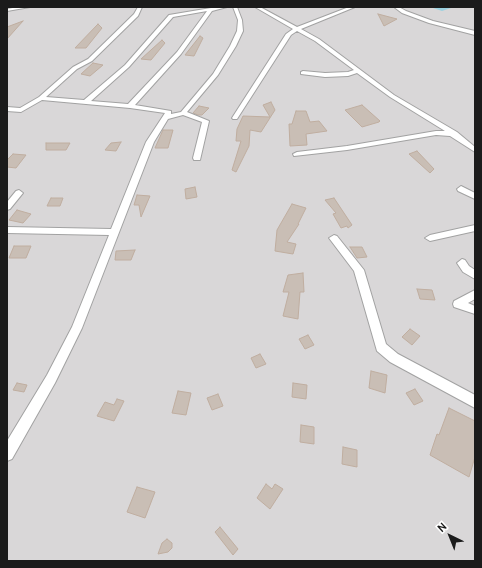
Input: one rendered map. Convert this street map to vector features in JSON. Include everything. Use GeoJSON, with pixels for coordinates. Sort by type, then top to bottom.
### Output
{"type":"FeatureCollection","features":[{"type":"Feature","properties":{"kind":"street"},"geometry":{"type":"LineString","coordinates":[[7,10],[28,7]]}},
{"type":"Feature","properties":{"kind":"street"},"geometry":{"type":"LineString","coordinates":[[7,109],[21,110],[41,98],[75,68],[90,60],[136,15],[140,7]]}},
{"type":"Feature","properties":{"kind":"street"},"geometry":{"type":"LineString","coordinates":[[84,103],[127,66],[171,16],[225,7]]}},
{"type":"Feature","properties":{"kind":"street"},"geometry":{"type":"LineString","coordinates":[[165,118],[183,113],[215,75],[233,46],[240,31],[240,20],[235,7]]}},
{"type":"Feature","properties":{"kind":"street"},"geometry":{"type":"LineString","coordinates":[[257,7],[317,40],[392,96],[454,134],[475,150]]}},
{"type":"Feature","properties":{"kind":"street"},"geometry":{"type":"LineString","coordinates":[[235,118],[258,84],[288,34],[296,29],[354,7]]}},
{"type":"Feature","properties":{"kind":"street"},"geometry":{"type":"LineString","coordinates":[[396,7],[404,12],[431,22],[475,33]]}},
{"type":"Feature","properties":{"kind":"street"},"geometry":{"type":"LineString","coordinates":[[130,106],[179,53],[210,10]]}},
{"type":"Feature","properties":{"kind":"street"},"geometry":{"type":"LineString","coordinates":[[303,73],[325,75],[358,72]]}},
{"type":"Feature","properties":{"kind":"street"},"geometry":{"type":"LineString","coordinates":[[7,454],[66,352],[77,328],[150,142],[169,112],[130,106],[41,98]]}},
{"type":"Feature","properties":{"kind":"street"},"geometry":{"type":"LineString","coordinates":[[183,113],[206,121],[197,158]]}},
{"type":"Feature","properties":{"kind":"street"},"geometry":{"type":"LineString","coordinates":[[432,125],[454,134]]}},
{"type":"Feature","properties":{"kind":"street"},"geometry":{"type":"LineString","coordinates":[[297,154],[348,148],[436,133],[454,134]]}},
{"type":"Feature","properties":{"kind":"street"},"geometry":{"type":"LineString","coordinates":[[461,189],[475,196]]}},
{"type":"Feature","properties":{"kind":"street"},"geometry":{"type":"LineString","coordinates":[[7,207],[19,193]]}},
{"type":"Feature","properties":{"kind":"street"},"geometry":{"type":"LineString","coordinates":[[430,238],[475,228]]}},
{"type":"Feature","properties":{"kind":"street"},"geometry":{"type":"LineString","coordinates":[[7,230],[114,232]]}},
{"type":"Feature","properties":{"kind":"street"},"geometry":{"type":"LineString","coordinates":[[334,238],[359,270],[381,347],[394,358],[475,402]]}},
{"type":"Feature","properties":{"kind":"street"},"geometry":{"type":"LineString","coordinates":[[462,263],[466,269],[475,275]]}},
{"type":"Feature","properties":{"kind":"street"},"geometry":{"type":"LineString","coordinates":[[475,294],[458,304],[475,310]]}},
{"type":"Feature","properties":{"kind":"shaded area"},"geometry":{"type":"Polygon","coordinates":[[[7,7],[475,7],[475,561],[7,561],[7,7]]]}},
{"type":"Feature","properties":{"kind":"building"},"geometry":{"type":"Polygon","coordinates":[[[378,14],[397,19],[384,26],[378,14]]]}},
{"type":"Feature","properties":{"kind":"building"},"geometry":{"type":"Polygon","coordinates":[[[23,21],[7,39],[7,27],[23,21]]]}},
{"type":"Feature","properties":{"kind":"building"},"geometry":{"type":"Polygon","coordinates":[[[98,24],[102,28],[86,48],[75,48],[98,24]]]}},
{"type":"Feature","properties":{"kind":"building"},"geometry":{"type":"Polygon","coordinates":[[[200,36],[203,38],[194,56],[185,55],[200,36]]]}},
{"type":"Feature","properties":{"kind":"building"},"geometry":{"type":"Polygon","coordinates":[[[162,40],[165,43],[151,60],[141,59],[162,40]]]}},
{"type":"Feature","properties":{"kind":"building"},"geometry":{"type":"Polygon","coordinates":[[[93,63],[103,65],[90,76],[81,74],[93,63]]]}},
{"type":"Feature","properties":{"kind":"building"},"geometry":{"type":"Polygon","coordinates":[[[271,102],[275,110],[261,132],[250,130],[249,146],[236,172],[232,170],[241,141],[236,141],[237,129],[243,116],[270,117],[263,105],[271,102]]]}},
{"type":"Feature","properties":{"kind":"building"},"geometry":{"type":"Polygon","coordinates":[[[362,105],[380,121],[362,127],[345,110],[362,105]]]}},
{"type":"Feature","properties":{"kind":"building"},"geometry":{"type":"Polygon","coordinates":[[[199,106],[209,108],[202,115],[193,113],[199,106]]]}},
{"type":"Feature","properties":{"kind":"building"},"geometry":{"type":"Polygon","coordinates":[[[296,111],[306,111],[310,122],[319,121],[327,131],[306,134],[307,145],[290,146],[289,124],[292,124],[296,111]]]}},
{"type":"Feature","properties":{"kind":"building"},"geometry":{"type":"Polygon","coordinates":[[[163,130],[173,130],[168,148],[155,148],[163,130]]]}},
{"type":"Feature","properties":{"kind":"building"},"geometry":{"type":"Polygon","coordinates":[[[121,142],[116,151],[105,150],[111,143],[121,142]]]}},
{"type":"Feature","properties":{"kind":"building"},"geometry":{"type":"Polygon","coordinates":[[[46,143],[70,143],[66,150],[46,150],[46,143]]]}},
{"type":"Feature","properties":{"kind":"building"},"geometry":{"type":"Polygon","coordinates":[[[417,151],[434,169],[430,173],[409,154],[417,151]]]}},
{"type":"Feature","properties":{"kind":"building"},"geometry":{"type":"Polygon","coordinates":[[[13,154],[26,155],[16,168],[7,167],[7,160],[13,154]]]}},
{"type":"Feature","properties":{"kind":"building"},"geometry":{"type":"Polygon","coordinates":[[[195,187],[197,197],[186,199],[185,189],[195,187]]]}},
{"type":"Feature","properties":{"kind":"building"},"geometry":{"type":"Polygon","coordinates":[[[137,195],[150,196],[141,217],[139,205],[134,205],[137,195]]]}},
{"type":"Feature","properties":{"kind":"building"},"geometry":{"type":"Polygon","coordinates":[[[51,198],[63,198],[60,206],[47,206],[51,198]]]}},
{"type":"Feature","properties":{"kind":"building"},"geometry":{"type":"Polygon","coordinates":[[[334,198],[352,225],[348,228],[347,226],[341,228],[333,214],[336,213],[325,200],[334,198]]]}},
{"type":"Feature","properties":{"kind":"building"},"geometry":{"type":"Polygon","coordinates":[[[292,204],[306,208],[299,224],[287,242],[296,244],[293,254],[275,251],[277,230],[292,204]]]}},
{"type":"Feature","properties":{"kind":"building"},"geometry":{"type":"Polygon","coordinates":[[[17,210],[31,214],[23,223],[9,220],[17,210]]]}},
{"type":"Feature","properties":{"kind":"building"},"geometry":{"type":"Polygon","coordinates":[[[14,246],[31,246],[26,258],[9,258],[14,246]]]}},
{"type":"Feature","properties":{"kind":"building"},"geometry":{"type":"Polygon","coordinates":[[[350,247],[362,247],[367,257],[357,258],[350,247]]]}},
{"type":"Feature","properties":{"kind":"building"},"geometry":{"type":"Polygon","coordinates":[[[135,250],[131,260],[115,260],[116,251],[135,250]]]}},
{"type":"Feature","properties":{"kind":"building"},"geometry":{"type":"Polygon","coordinates":[[[303,273],[304,292],[300,292],[298,319],[283,316],[289,292],[283,292],[288,275],[303,273]]]}},
{"type":"Feature","properties":{"kind":"building"},"geometry":{"type":"Polygon","coordinates":[[[417,289],[432,290],[435,300],[420,299],[417,289]]]}},
{"type":"Feature","properties":{"kind":"building"},"geometry":{"type":"Polygon","coordinates":[[[410,329],[420,336],[412,345],[402,337],[410,329]]]}},
{"type":"Feature","properties":{"kind":"building"},"geometry":{"type":"Polygon","coordinates":[[[308,335],[314,345],[305,349],[299,339],[308,335]]]}},
{"type":"Feature","properties":{"kind":"building"},"geometry":{"type":"Polygon","coordinates":[[[260,354],[266,364],[256,368],[251,358],[260,354]]]}},
{"type":"Feature","properties":{"kind":"building"},"geometry":{"type":"Polygon","coordinates":[[[371,371],[387,375],[385,393],[369,388],[371,371]]]}},
{"type":"Feature","properties":{"kind":"building"},"geometry":{"type":"Polygon","coordinates":[[[17,383],[27,385],[24,392],[13,390],[17,383]]]}},
{"type":"Feature","properties":{"kind":"building"},"geometry":{"type":"Polygon","coordinates":[[[293,383],[307,385],[306,399],[292,397],[293,383]]]}},
{"type":"Feature","properties":{"kind":"building"},"geometry":{"type":"Polygon","coordinates":[[[415,389],[423,401],[414,405],[406,393],[415,389]]]}},
{"type":"Feature","properties":{"kind":"building"},"geometry":{"type":"Polygon","coordinates":[[[178,391],[191,393],[186,415],[172,413],[178,391]]]}},
{"type":"Feature","properties":{"kind":"building"},"geometry":{"type":"Polygon","coordinates":[[[218,394],[223,406],[212,410],[207,398],[218,394]]]}},
{"type":"Feature","properties":{"kind":"building"},"geometry":{"type":"Polygon","coordinates":[[[117,399],[124,401],[114,421],[97,416],[105,402],[114,405],[117,399]]]}},
{"type":"Feature","properties":{"kind":"building"},"geometry":{"type":"Polygon","coordinates":[[[449,408],[475,421],[475,457],[469,477],[430,455],[437,434],[439,435],[449,408]]]}},
{"type":"Feature","properties":{"kind":"building"},"geometry":{"type":"Polygon","coordinates":[[[301,425],[314,427],[314,444],[300,442],[301,425]]]}},
{"type":"Feature","properties":{"kind":"building"},"geometry":{"type":"Polygon","coordinates":[[[343,447],[357,450],[357,467],[342,464],[343,447]]]}},
{"type":"Feature","properties":{"kind":"building"},"geometry":{"type":"Polygon","coordinates":[[[266,484],[272,489],[275,484],[283,489],[270,509],[257,498],[266,484]]]}},
{"type":"Feature","properties":{"kind":"building"},"geometry":{"type":"Polygon","coordinates":[[[137,487],[155,492],[145,518],[127,512],[137,487]]]}},
{"type":"Feature","properties":{"kind":"building"},"geometry":{"type":"Polygon","coordinates":[[[220,527],[238,549],[233,555],[215,532],[220,527]]]}},
{"type":"Feature","properties":{"kind":"building"},"geometry":{"type":"Polygon","coordinates":[[[167,539],[172,543],[172,548],[168,552],[158,554],[162,543],[167,539]]]}},
{"type":"Feature","properties":{"kind":"waterway"},"geometry":{"type":"LineString","coordinates":[[434,7],[442,9],[450,7]]}}]}
